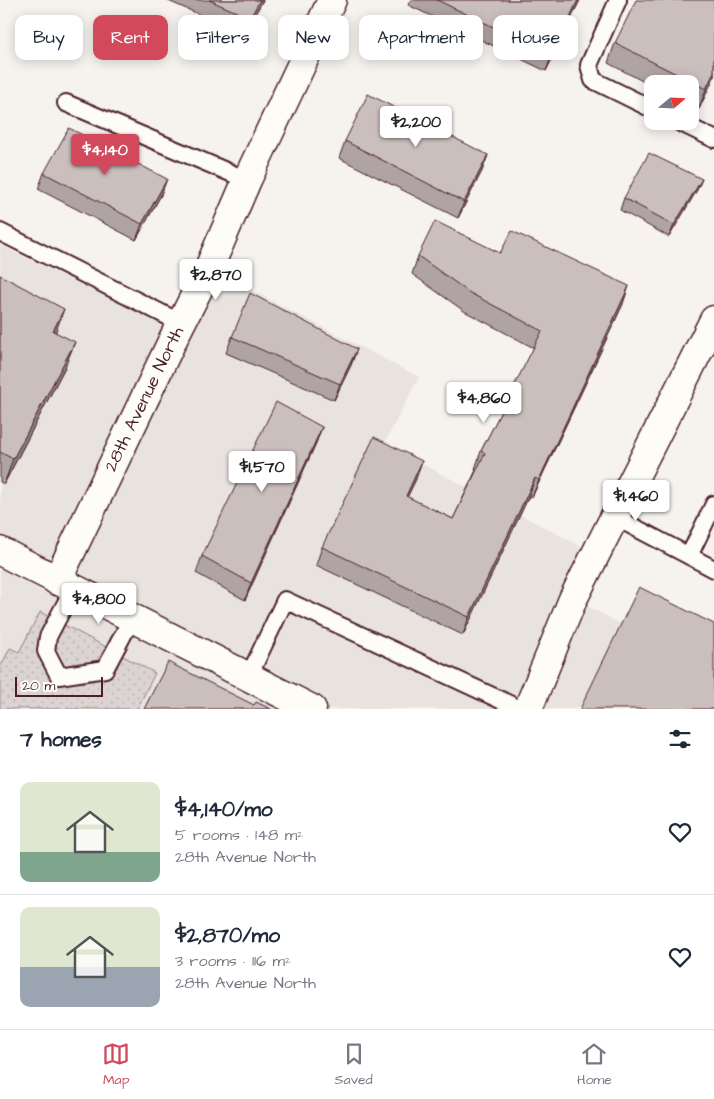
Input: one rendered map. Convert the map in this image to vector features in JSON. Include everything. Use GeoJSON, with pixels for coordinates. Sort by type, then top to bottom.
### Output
{"type":"FeatureCollection","features":[{"type":"Feature","properties":{"kind":"main road","name":"28th Avenue North"},"geometry":{"type":"LineString","coordinates":[[65,585],[181,323],[209,268],[247,180],[332,0]]}},
{"type":"Feature","properties":{"kind":"main road"},"geometry":{"type":"LineString","coordinates":[[528,709],[573,599],[714,320]]}},
{"type":"Feature","properties":{"kind":"main road"},"geometry":{"type":"LineString","coordinates":[[1,552],[312,709]]}},
{"type":"Feature","properties":{"kind":"lane"},"geometry":{"type":"LineString","coordinates":[[618,0],[589,65],[593,80],[644,105]]}},
{"type":"Feature","properties":{"kind":"lane"},"geometry":{"type":"LineString","coordinates":[[66,102],[247,180]]}},
{"type":"Feature","properties":{"kind":"lane"},"geometry":{"type":"LineString","coordinates":[[696,130],[714,139]]}},
{"type":"Feature","properties":{"kind":"lane"},"geometry":{"type":"LineString","coordinates":[[0,232],[181,323]]}},
{"type":"Feature","properties":{"kind":"lane"},"geometry":{"type":"LineString","coordinates":[[689,556],[714,504]]}},
{"type":"Feature","properties":{"kind":"lane"},"geometry":{"type":"LineString","coordinates":[[615,517],[714,569]]}},
{"type":"Feature","properties":{"kind":"lane"},"geometry":{"type":"LineString","coordinates":[[65,585],[48,637],[46,651],[59,676],[105,668],[132,618]]}},
{"type":"Feature","properties":{"kind":"lane"},"geometry":{"type":"LineString","coordinates":[[248,678],[285,600],[520,709]]}},
{"type":"Feature","properties":{"kind":"shaded area"},"geometry":{"type":"Polygon","coordinates":[[[0,245],[177,331],[209,268],[419,377],[384,444],[596,554],[574,599],[714,673],[714,709],[0,709],[0,245]]]}},
{"type":"Feature","properties":{"kind":"shaded area"},"geometry":{"type":"Polygon","coordinates":[[[40,612],[155,673],[137,709],[0,709],[0,668],[10,648],[19,652],[40,612]]]}},
{"type":"Feature","properties":{"kind":"building"},"geometry":{"type":"Polygon","coordinates":[[[209,0],[260,0],[252,15],[243,15],[209,0]]]}},
{"type":"Feature","properties":{"kind":"building"},"geometry":{"type":"Polygon","coordinates":[[[437,0],[578,0],[571,15],[493,15],[493,27],[483,22],[483,15],[468,15],[437,0]]]}},
{"type":"Feature","properties":{"kind":"building"},"geometry":{"type":"Polygon","coordinates":[[[636,0],[714,0],[714,72],[706,89],[699,85],[699,75],[678,75],[615,43],[636,0]]]}},
{"type":"Feature","properties":{"kind":"building"},"geometry":{"type":"Polygon","coordinates":[[[368,94],[488,155],[464,202],[345,141],[368,94]]]}},
{"type":"Feature","properties":{"kind":"building"},"geometry":{"type":"Polygon","coordinates":[[[69,128],[167,179],[142,224],[44,173],[69,128]]]}},
{"type":"Feature","properties":{"kind":"building"},"geometry":{"type":"Polygon","coordinates":[[[649,153],[702,179],[674,225],[624,198],[649,153]]]}},
{"type":"Feature","properties":{"kind":"building"},"geometry":{"type":"Polygon","coordinates":[[[435,221],[500,253],[512,231],[629,286],[539,480],[535,478],[469,617],[322,547],[374,437],[422,461],[406,496],[453,519],[485,453],[481,451],[542,331],[470,293],[418,256],[435,221]]]}},
{"type":"Feature","properties":{"kind":"building"},"geometry":{"type":"Polygon","coordinates":[[[0,275],[64,309],[53,331],[75,342],[13,459],[0,452],[0,275]]]}},
{"type":"Feature","properties":{"kind":"building"},"geometry":{"type":"Polygon","coordinates":[[[250,293],[357,349],[340,384],[232,337],[250,293]]]}},
{"type":"Feature","properties":{"kind":"building"},"geometry":{"type":"Polygon","coordinates":[[[276,402],[322,427],[251,583],[202,556],[276,402]]]}},
{"type":"Feature","properties":{"kind":"building"},"geometry":{"type":"Polygon","coordinates":[[[639,587],[714,624],[714,709],[580,709],[639,587]]]}},
{"type":"Feature","properties":{"kind":"building"},"geometry":{"type":"Polygon","coordinates":[[[168,662],[254,705],[256,702],[271,709],[144,709],[168,662]]]}}]}
